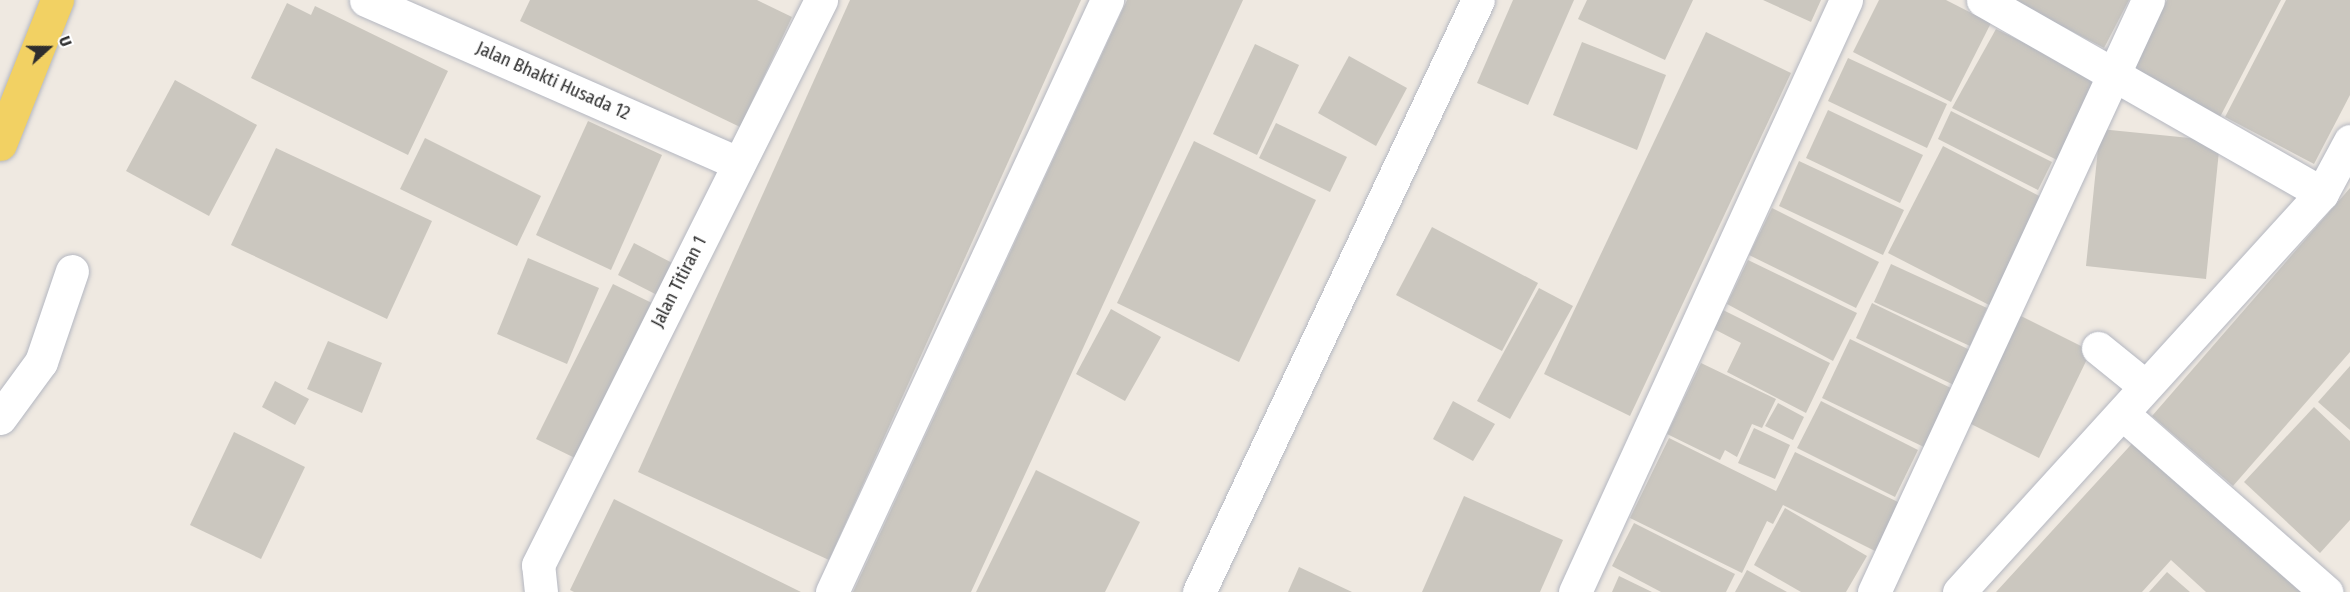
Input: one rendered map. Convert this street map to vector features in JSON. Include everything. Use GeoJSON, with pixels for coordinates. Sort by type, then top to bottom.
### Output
{"type":"FeatureCollection","features":[{"type":"Feature","properties":{"kind":"main road"},"geometry":{"type":"LineString","coordinates":[[0,144],[57,0]]}},
{"type":"Feature","properties":{"kind":"street","name":"Jalan Bhakti Husada 12"},"geometry":{"type":"LineString","coordinates":[[366,0],[739,164]]}},
{"type":"Feature","properties":{"kind":"street","name":"Jalan Titiran 1"},"geometry":{"type":"LineString","coordinates":[[539,578],[821,0]]}},
{"type":"Feature","properties":{"kind":"street"},"geometry":{"type":"LineString","coordinates":[[832,592],[1107,0]]}},
{"type":"Feature","properties":{"kind":"street"},"geometry":{"type":"LineString","coordinates":[[1199,592],[1478,0]]}},
{"type":"Feature","properties":{"kind":"street"},"geometry":{"type":"LineString","coordinates":[[1575,592],[1846,0]]}},
{"type":"Feature","properties":{"kind":"street"},"geometry":{"type":"LineString","coordinates":[[1983,0],[2112,71],[2322,193]]}},
{"type":"Feature","properties":{"kind":"street"},"geometry":{"type":"LineString","coordinates":[[1874,592],[2112,71],[2148,0]]}},
{"type":"Feature","properties":{"kind":"street"},"geometry":{"type":"LineString","coordinates":[[1959,592],[2124,415],[2145,386],[2200,333],[2322,193],[2350,141]]}},
{"type":"Feature","properties":{"kind":"street"},"geometry":{"type":"LineString","coordinates":[[0,418],[40,362],[72,271]]}},
{"type":"Feature","properties":{"kind":"street"},"geometry":{"type":"LineString","coordinates":[[2098,348],[2145,386]]}},
{"type":"Feature","properties":{"kind":"street"},"geometry":{"type":"LineString","coordinates":[[2124,415],[2326,592]]}},
{"type":"Feature","properties":{"kind":"street"},"geometry":{"type":"LineString","coordinates":[[2344,592],[2350,585]]}},
{"type":"Feature","properties":{"kind":"building"},"geometry":{"type":"Polygon","coordinates":[[[530,0],[757,0],[792,17],[740,127],[520,21],[530,0]]]}},
{"type":"Feature","properties":{"kind":"building"},"geometry":{"type":"Polygon","coordinates":[[[850,0],[1081,0],[829,560],[638,472],[850,0]]]}},
{"type":"Feature","properties":{"kind":"building"},"geometry":{"type":"Polygon","coordinates":[[[1127,0],[1243,0],[971,592],[853,592],[1127,0]]]}},
{"type":"Feature","properties":{"kind":"building"},"geometry":{"type":"Polygon","coordinates":[[[1513,0],[1574,0],[1528,105],[1477,83],[1513,0]]]}},
{"type":"Feature","properties":{"kind":"building"},"geometry":{"type":"Polygon","coordinates":[[[1587,0],[1693,0],[1665,60],[1578,19],[1587,0]]]}},
{"type":"Feature","properties":{"kind":"building"},"geometry":{"type":"Polygon","coordinates":[[[1763,0],[1821,0],[1811,22],[1763,0]]]}},
{"type":"Feature","properties":{"kind":"building"},"geometry":{"type":"Polygon","coordinates":[[[1879,0],[1946,0],[1991,23],[1951,102],[1853,52],[1879,0]]]}},
{"type":"Feature","properties":{"kind":"building"},"geometry":{"type":"Polygon","coordinates":[[[2012,0],[2129,0],[2104,48],[2012,0]]]}},
{"type":"Feature","properties":{"kind":"building"},"geometry":{"type":"Polygon","coordinates":[[[2167,0],[2281,0],[2220,117],[2130,71],[2167,0]]]}},
{"type":"Feature","properties":{"kind":"building"},"geometry":{"type":"Polygon","coordinates":[[[2286,0],[2350,0],[2350,95],[2314,164],[2225,117],[2286,0]]]}},
{"type":"Feature","properties":{"kind":"building"},"geometry":{"type":"Polygon","coordinates":[[[287,3],[311,15],[315,6],[448,71],[408,155],[251,78],[287,3]]]}},
{"type":"Feature","properties":{"kind":"building"},"geometry":{"type":"Polygon","coordinates":[[[1996,29],[2096,78],[2057,160],[1952,108],[1996,29]]]}},
{"type":"Feature","properties":{"kind":"building"},"geometry":{"type":"Polygon","coordinates":[[[1706,32],[1791,73],[1630,416],[1544,374],[1706,32]]]}},
{"type":"Feature","properties":{"kind":"building"},"geometry":{"type":"Polygon","coordinates":[[[1582,42],[1666,75],[1637,150],[1553,115],[1582,42]]]}},
{"type":"Feature","properties":{"kind":"building"},"geometry":{"type":"Polygon","coordinates":[[[1255,44],[1299,65],[1257,155],[1213,134],[1255,44]]]}},
{"type":"Feature","properties":{"kind":"building"},"geometry":{"type":"Polygon","coordinates":[[[1349,56],[1407,88],[1376,146],[1318,113],[1349,56]]]}},
{"type":"Feature","properties":{"kind":"building"},"geometry":{"type":"Polygon","coordinates":[[[1848,58],[1947,104],[1927,148],[1828,101],[1848,58]]]}},
{"type":"Feature","properties":{"kind":"building"},"geometry":{"type":"Polygon","coordinates":[[[175,80],[257,125],[209,216],[126,171],[175,80]]]}},
{"type":"Feature","properties":{"kind":"building"},"geometry":{"type":"Polygon","coordinates":[[[1828,110],[1923,155],[1900,203],[1806,158],[1828,110]]]}},
{"type":"Feature","properties":{"kind":"building"},"geometry":{"type":"Polygon","coordinates":[[[1951,111],[2052,162],[2038,190],[1938,139],[1951,111]]]}},
{"type":"Feature","properties":{"kind":"building"},"geometry":{"type":"Polygon","coordinates":[[[588,121],[662,155],[611,270],[536,235],[588,121]]]}},
{"type":"Feature","properties":{"kind":"building"},"geometry":{"type":"Polygon","coordinates":[[[1276,123],[1347,157],[1330,192],[1259,158],[1276,123]]]}},
{"type":"Feature","properties":{"kind":"building"},"geometry":{"type":"Polygon","coordinates":[[[2100,129],[2220,141],[2206,279],[2086,266],[2100,129]]]}},
{"type":"Feature","properties":{"kind":"building"},"geometry":{"type":"Polygon","coordinates":[[[425,138],[541,196],[517,246],[400,189],[425,138]]]}},
{"type":"Feature","properties":{"kind":"building"},"geometry":{"type":"Polygon","coordinates":[[[1194,141],[1316,200],[1239,362],[1117,303],[1194,141]]]}},
{"type":"Feature","properties":{"kind":"building"},"geometry":{"type":"Polygon","coordinates":[[[1943,146],[2047,200],[1993,307],[1888,253],[1943,146]]]}},
{"type":"Feature","properties":{"kind":"building"},"geometry":{"type":"Polygon","coordinates":[[[276,148],[432,221],[387,319],[231,245],[276,148]]]}},
{"type":"Feature","properties":{"kind":"building"},"geometry":{"type":"Polygon","coordinates":[[[1799,161],[1904,210],[1883,255],[1779,206],[1799,161]]]}},
{"type":"Feature","properties":{"kind":"building"},"geometry":{"type":"Polygon","coordinates":[[[2350,188],[2350,352],[2233,486],[2152,416],[2350,188]]]}},
{"type":"Feature","properties":{"kind":"building"},"geometry":{"type":"Polygon","coordinates":[[[1772,208],[1879,262],[1856,308],[1749,255],[1772,208]]]}},
{"type":"Feature","properties":{"kind":"building"},"geometry":{"type":"Polygon","coordinates":[[[1432,227],[1538,283],[1502,351],[1396,295],[1432,227]]]}},
{"type":"Feature","properties":{"kind":"building"},"geometry":{"type":"Polygon","coordinates":[[[634,243],[678,266],[663,298],[618,275],[634,243]]]}},
{"type":"Feature","properties":{"kind":"building"},"geometry":{"type":"Polygon","coordinates":[[[528,258],[599,288],[567,364],[497,334],[528,258]]]}},
{"type":"Feature","properties":{"kind":"building"},"geometry":{"type":"Polygon","coordinates":[[[1748,260],[1857,313],[1833,361],[1727,304],[1748,260]]]}},
{"type":"Feature","properties":{"kind":"building"},"geometry":{"type":"Polygon","coordinates":[[[1891,264],[1987,308],[1970,346],[1874,302],[1891,264]]]}},
{"type":"Feature","properties":{"kind":"building"},"geometry":{"type":"Polygon","coordinates":[[[613,284],[656,305],[579,460],[536,439],[613,284]]]}},
{"type":"Feature","properties":{"kind":"building"},"geometry":{"type":"Polygon","coordinates":[[[1539,288],[1573,306],[1510,419],[1477,401],[1539,288]]]}},
{"type":"Feature","properties":{"kind":"building"},"geometry":{"type":"Polygon","coordinates":[[[1872,303],[1972,351],[1956,386],[1856,338],[1872,303]]]}},
{"type":"Feature","properties":{"kind":"building"},"geometry":{"type":"Polygon","coordinates":[[[1111,309],[1161,337],[1125,401],[1076,374],[1111,309]]]}},
{"type":"Feature","properties":{"kind":"building"},"geometry":{"type":"Polygon","coordinates":[[[1723,310],[1830,363],[1806,413],[1727,372],[1741,343],[1714,329],[1723,310]]]}},
{"type":"Feature","properties":{"kind":"building"},"geometry":{"type":"Polygon","coordinates":[[[2015,313],[2091,351],[2039,458],[1963,420],[2015,313]]]}},
{"type":"Feature","properties":{"kind":"building"},"geometry":{"type":"Polygon","coordinates":[[[1850,339],[1955,390],[1926,448],[1822,398],[1850,339]]]}},
{"type":"Feature","properties":{"kind":"building"},"geometry":{"type":"Polygon","coordinates":[[[328,341],[382,363],[362,413],[307,389],[328,341]]]}},
{"type":"Feature","properties":{"kind":"building"},"geometry":{"type":"Polygon","coordinates":[[[1701,363],[1776,399],[1762,428],[1752,424],[1737,457],[1725,450],[1720,460],[1667,434],[1701,363]]]}},
{"type":"Feature","properties":{"kind":"building"},"geometry":{"type":"Polygon","coordinates":[[[2350,366],[2350,430],[2318,402],[2350,366]]]}},
{"type":"Feature","properties":{"kind":"building"},"geometry":{"type":"Polygon","coordinates":[[[275,381],[309,399],[295,425],[262,407],[275,381]]]}},
{"type":"Feature","properties":{"kind":"building"},"geometry":{"type":"Polygon","coordinates":[[[1453,401],[1495,424],[1473,461],[1433,439],[1453,401]]]}},
{"type":"Feature","properties":{"kind":"building"},"geometry":{"type":"Polygon","coordinates":[[[1821,401],[1918,450],[1895,497],[1797,448],[1821,401]]]}},
{"type":"Feature","properties":{"kind":"building"},"geometry":{"type":"Polygon","coordinates":[[[1778,403],[1804,417],[1793,440],[1765,426],[1778,403]]]}},
{"type":"Feature","properties":{"kind":"building"},"geometry":{"type":"Polygon","coordinates":[[[2314,407],[2350,441],[2350,520],[2320,553],[2244,482],[2314,407]]]}},
{"type":"Feature","properties":{"kind":"building"},"geometry":{"type":"Polygon","coordinates":[[[1754,428],[1790,445],[1775,479],[1738,463],[1754,428]]]}},
{"type":"Feature","properties":{"kind":"building"},"geometry":{"type":"Polygon","coordinates":[[[234,432],[305,467],[261,559],[190,525],[234,432]]]}},
{"type":"Feature","properties":{"kind":"building"},"geometry":{"type":"Polygon","coordinates":[[[2139,436],[2303,592],[2206,592],[2171,560],[2142,592],[1996,592],[2139,436]]]}},
{"type":"Feature","properties":{"kind":"building"},"geometry":{"type":"Polygon","coordinates":[[[1669,438],[1776,491],[1795,452],[1900,503],[1875,551],[1783,505],[1773,524],[1767,521],[1742,573],[1630,518],[1669,438]]]}},
{"type":"Feature","properties":{"kind":"building"},"geometry":{"type":"Polygon","coordinates":[[[1036,470],[1140,522],[1105,592],[976,592],[1036,470]]]}},
{"type":"Feature","properties":{"kind":"building"},"geometry":{"type":"Polygon","coordinates":[[[1464,496],[1563,540],[1540,592],[1422,592],[1464,496]]]}},
{"type":"Feature","properties":{"kind":"building"},"geometry":{"type":"Polygon","coordinates":[[[614,499],[801,592],[574,592],[570,590],[614,499]]]}},
{"type":"Feature","properties":{"kind":"building"},"geometry":{"type":"Polygon","coordinates":[[[1785,508],[1867,556],[1846,592],[1801,592],[1754,565],[1785,508]]]}},
{"type":"Feature","properties":{"kind":"building"},"geometry":{"type":"Polygon","coordinates":[[[1634,523],[1735,574],[1726,592],[1661,592],[1612,566],[1634,523]]]}},
{"type":"Feature","properties":{"kind":"building"},"geometry":{"type":"Polygon","coordinates":[[[1299,567],[1352,592],[1288,592],[1299,567]]]}},
{"type":"Feature","properties":{"kind":"building"},"geometry":{"type":"Polygon","coordinates":[[[1747,570],[1787,592],[1735,592],[1747,570]]]}},
{"type":"Feature","properties":{"kind":"building"},"geometry":{"type":"Polygon","coordinates":[[[2167,572],[2190,592],[2149,592],[2167,572]]]}},
{"type":"Feature","properties":{"kind":"building"},"geometry":{"type":"Polygon","coordinates":[[[1619,576],[1652,592],[1612,592],[1619,576]]]}}]}
